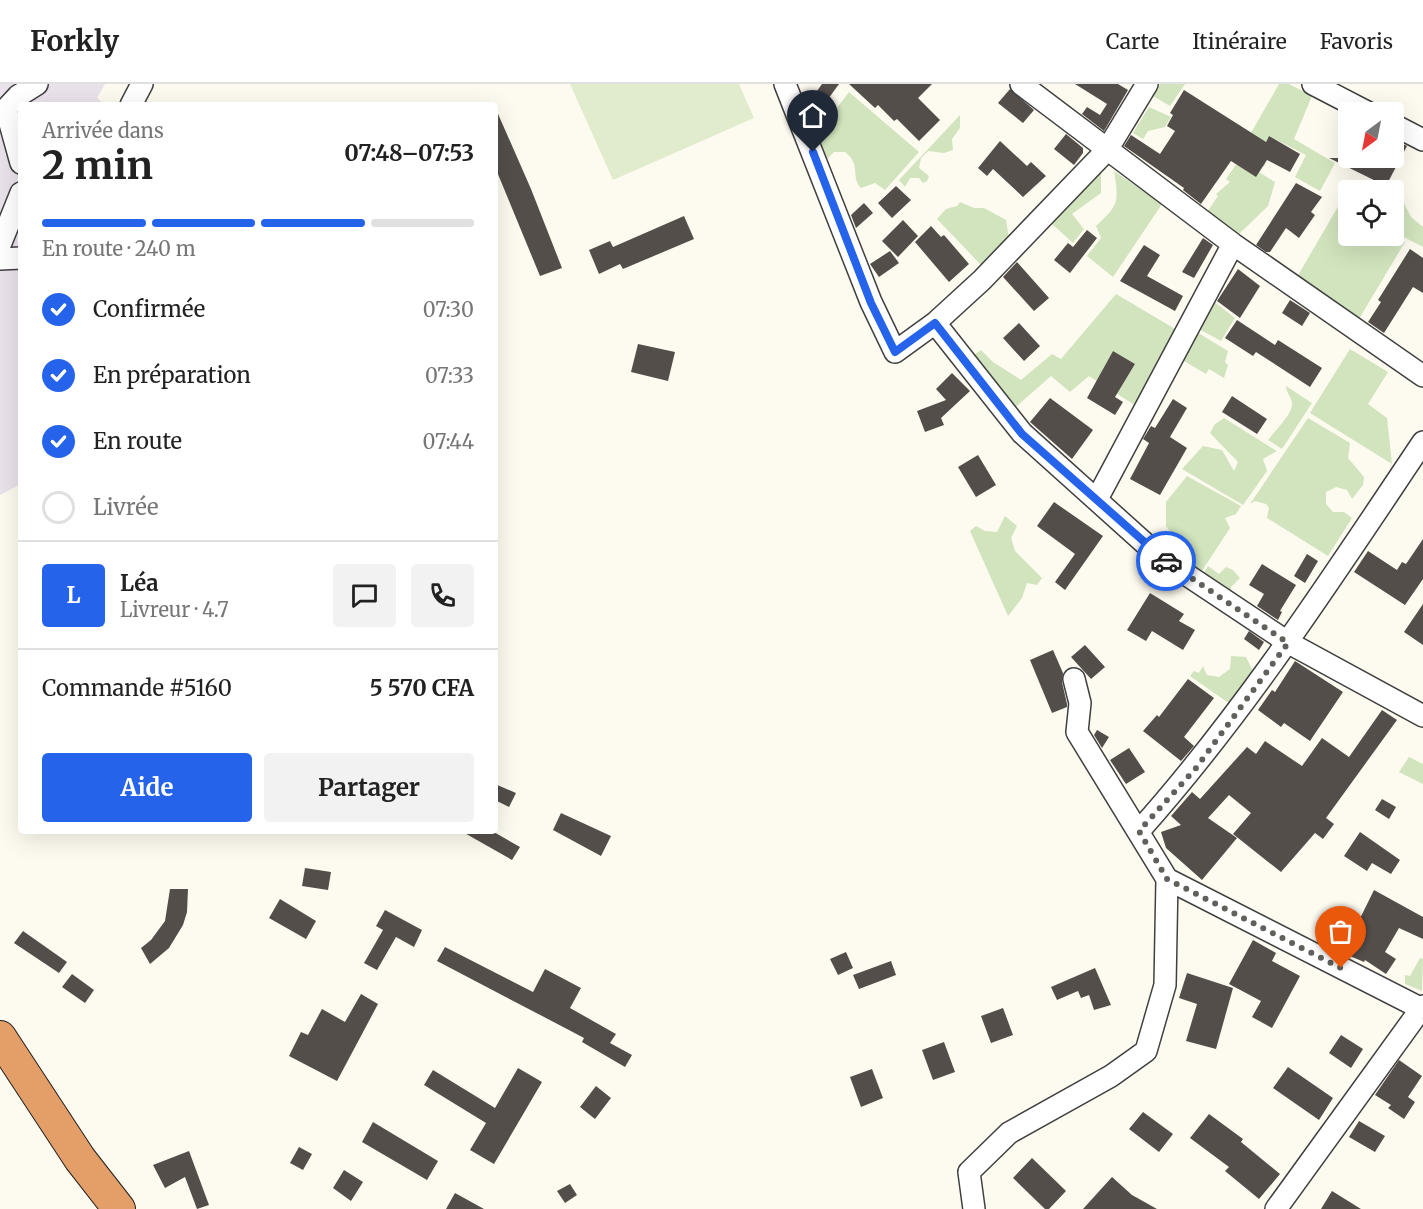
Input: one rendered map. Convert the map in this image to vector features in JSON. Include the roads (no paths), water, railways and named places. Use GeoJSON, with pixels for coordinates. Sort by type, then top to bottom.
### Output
{"type":"FeatureCollection","features":[{"type":"Feature","properties":{"kind":"highway"},"geometry":{"type":"LineString","coordinates":[[0,1037],[80,1159],[119,1209]]}},
{"type":"Feature","properties":{"kind":"highway"},"geometry":{"type":"LineString","coordinates":[[0,1073],[91,1209]]}},
{"type":"Feature","properties":{"kind":"street"},"geometry":{"type":"LineString","coordinates":[[18,154],[3,110],[18,96],[37,84]]}},
{"type":"Feature","properties":{"kind":"street"},"geometry":{"type":"LineString","coordinates":[[133,102],[142,84]]}},
{"type":"Feature","properties":{"kind":"street"},"geometry":{"type":"LineString","coordinates":[[785,84],[871,303],[895,352],[935,323],[982,280],[1107,150],[1147,84]]}},
{"type":"Feature","properties":{"kind":"street"},"geometry":{"type":"LineString","coordinates":[[1021,84],[1233,244],[1423,376]]}},
{"type":"Feature","properties":{"kind":"street"},"geometry":{"type":"LineString","coordinates":[[1313,84],[1348,102]]}},
{"type":"Feature","properties":{"kind":"street"},"geometry":{"type":"LineString","coordinates":[[1404,131],[1423,140]]}},
{"type":"Feature","properties":{"kind":"street"},"geometry":{"type":"LineString","coordinates":[[0,245],[18,200]]}},
{"type":"Feature","properties":{"kind":"street"},"geometry":{"type":"LineString","coordinates":[[1097,499],[1233,244]]}},
{"type":"Feature","properties":{"kind":"street"},"geometry":{"type":"LineString","coordinates":[[0,260],[18,258]]}},
{"type":"Feature","properties":{"kind":"street"},"geometry":{"type":"LineString","coordinates":[[935,323],[1022,434],[1160,557],[1288,643],[1423,716]]}},
{"type":"Feature","properties":{"kind":"street"},"geometry":{"type":"LineString","coordinates":[[1139,831],[1196,768],[1288,643],[1423,442]]}},
{"type":"Feature","properties":{"kind":"street"},"geometry":{"type":"LineString","coordinates":[[974,1209],[969,1172],[1009,1133],[1111,1076],[1146,1050],[1165,986],[1167,879],[1077,732],[1080,703],[1074,679]]}},
{"type":"Feature","properties":{"kind":"street"},"geometry":{"type":"LineString","coordinates":[[1167,879],[1422,1007],[1276,1209]]}}]}
